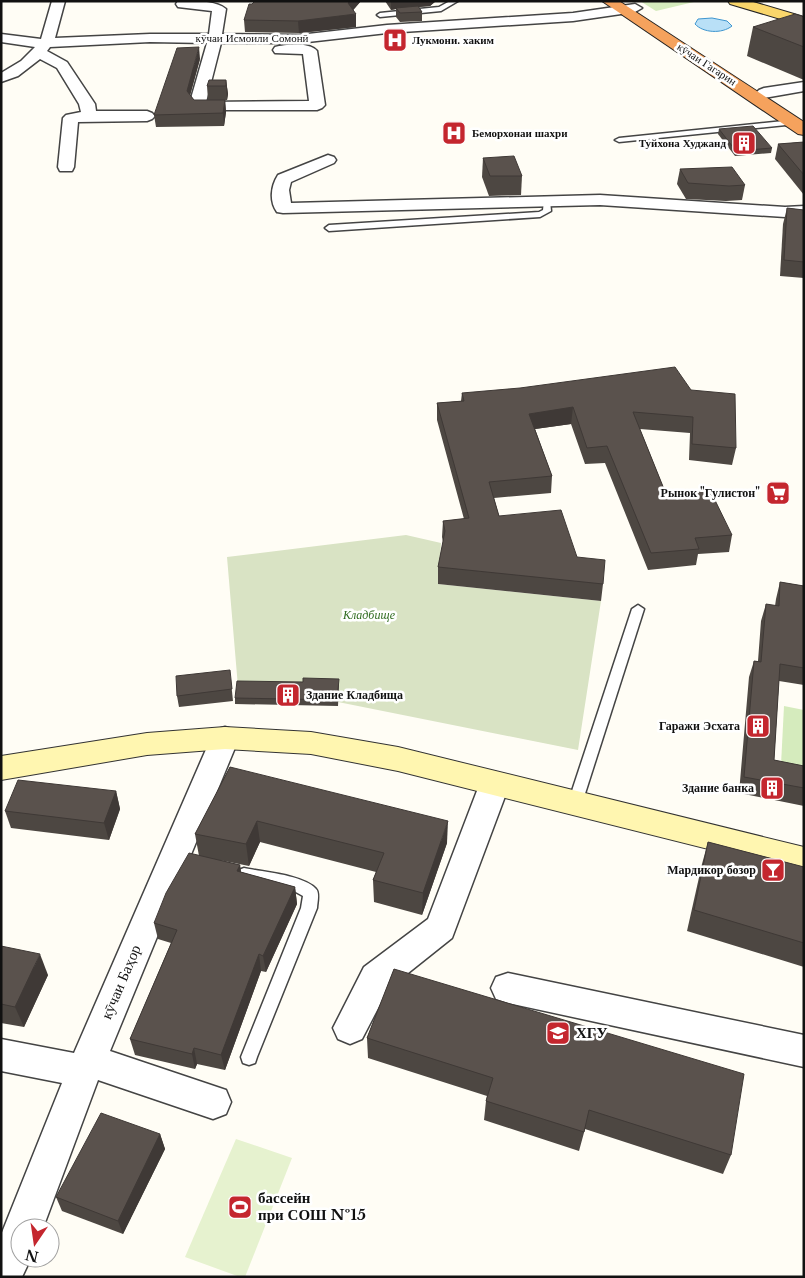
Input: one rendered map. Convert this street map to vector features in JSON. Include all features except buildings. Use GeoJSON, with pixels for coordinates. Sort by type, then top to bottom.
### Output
{"type":"FeatureCollection","features":[{"type":"Feature","properties":{"kind":"highway","name":"кӯчаи Гагарин"},"geometry":{"type":"LineString","coordinates":[[623,5],[764,93],[800,124]]}},
{"type":"Feature","properties":{"kind":"highway","name":"кӯчаи Гагарин"},"geometry":{"type":"LineString","coordinates":[[623,5],[748,91],[800,124]]}},
{"type":"Feature","properties":{"kind":"main road"},"geometry":{"type":"LineString","coordinates":[[735,1],[804,22]]}},
{"type":"Feature","properties":{"kind":"main road"},"geometry":{"type":"LineString","coordinates":[[759,1],[804,14]]}},
{"type":"Feature","properties":{"kind":"main road"},"geometry":{"type":"LineString","coordinates":[[1,768],[147,744],[224,738],[311,743],[398,759],[804,860]]}},
{"type":"Feature","properties":{"kind":"street"},"geometry":{"type":"LineString","coordinates":[[1,78],[12,75],[20,70],[41,47],[59,1]]}},
{"type":"Feature","properties":{"kind":"street"},"geometry":{"type":"LineString","coordinates":[[183,4],[212,6],[219,9],[215,38],[198,102],[200,106],[318,105],[310,51],[279,50]]}},
{"type":"Feature","properties":{"kind":"street","name":"кӯчаи Исмоили Сомонӣ"},"geometry":{"type":"LineString","coordinates":[[1,38],[41,47],[215,38],[299,39],[386,29],[573,17],[623,5]]}},
{"type":"Feature","properties":{"kind":"street"},"geometry":{"type":"LineString","coordinates":[[41,47],[62,66],[87,104],[89,116]]}},
{"type":"Feature","properties":{"kind":"street"},"geometry":{"type":"LineString","coordinates":[[764,93],[804,86]]}},
{"type":"Feature","properties":{"kind":"street"},"geometry":{"type":"LineString","coordinates":[[66,167],[71,118],[89,116],[147,116]]}},
{"type":"Feature","properties":{"kind":"street"},"geometry":{"type":"LineString","coordinates":[[328,160],[284,179],[280,190],[283,208],[547,203],[600,200],[785,212],[804,211]]}},
{"type":"Feature","properties":{"kind":"street","name":"кӯчаи Баҳор"},"geometry":{"type":"LineString","coordinates":[[28,1218],[86,1066],[183,861],[224,738]]}},
{"type":"Feature","properties":{"kind":"street"},"geometry":{"type":"LineString","coordinates":[[350,1028],[376,978],[441,928],[495,783]]}},
{"type":"Feature","properties":{"kind":"street"},"geometry":{"type":"LineString","coordinates":[[508,988],[804,1051]]}},
{"type":"Feature","properties":{"kind":"street"},"geometry":{"type":"LineString","coordinates":[[1,1055],[86,1066],[213,1102]]}},
{"type":"Feature","properties":{"kind":"street"},"geometry":{"type":"LineString","coordinates":[[2,1277],[10,1260]]}},
{"type":"Feature","properties":{"kind":"lane"},"geometry":{"type":"LineString","coordinates":[[380,15],[441,9],[454,4],[455,1]]}},
{"type":"Feature","properties":{"kind":"lane"},"geometry":{"type":"LineString","coordinates":[[619,140],[800,124]]}},
{"type":"Feature","properties":{"kind":"lane"},"geometry":{"type":"LineString","coordinates":[[329,228],[540,214],[548,211],[547,203]]}},
{"type":"Feature","properties":{"kind":"lane"},"geometry":{"type":"LineString","coordinates":[[575,803],[638,609]]}},
{"type":"Feature","properties":{"kind":"lane"},"geometry":{"type":"LineString","coordinates":[[230,871],[297,885],[312,893],[309,908],[249,1056]]}},
{"type":"Feature","properties":{"kind":"green space"},"geometry":{"type":"Polygon","coordinates":[[[640,1],[691,1],[694,2],[656,11],[640,1]]]}},
{"type":"Feature","properties":{"kind":"green space","name":"Кладбище"},"geometry":{"type":"Polygon","coordinates":[[[406,535],[441,543],[438,584],[601,601],[578,750],[338,702],[339,685],[238,687],[227,557],[406,535]]]}},
{"type":"Feature","properties":{"kind":"green space"},"geometry":{"type":"Polygon","coordinates":[[[784,706],[804,710],[804,769],[781,765],[784,706]]]}},
{"type":"Feature","properties":{"kind":"green space","name":"бассейн при СОШ №15"},"geometry":{"type":"Polygon","coordinates":[[[236,1139],[292,1158],[245,1277],[240,1277],[185,1257],[236,1139]]]}},
{"type":"Feature","properties":{"kind":"water"},"geometry":{"type":"Polygon","coordinates":[[[712,18],[727,21],[732,26],[728,29],[708,31],[695,24],[698,19],[712,18]]]}},
{"type":"Feature","properties":{"kind":"place","name":"Лукмони. хаким"},"geometry":{"type":"Point","coordinates":[395,40]}},
{"type":"Feature","properties":{"kind":"place","name":"Беморхонаи шахри"},"geometry":{"type":"Point","coordinates":[454,133]}},
{"type":"Feature","properties":{"kind":"place","name":"Туйхона Худжанд"},"geometry":{"type":"Point","coordinates":[744,143]}},
{"type":"Feature","properties":{"kind":"place","name":"Рынок \"Гулистон\""},"geometry":{"type":"Point","coordinates":[778,493]}},
{"type":"Feature","properties":{"kind":"place","name":"Здание Кладбища"},"geometry":{"type":"Point","coordinates":[288,695]}},
{"type":"Feature","properties":{"kind":"place","name":"Гаражи Эсхата"},"geometry":{"type":"Point","coordinates":[758,726]}},
{"type":"Feature","properties":{"kind":"place","name":"Здание банка"},"geometry":{"type":"Point","coordinates":[772,788]}},
{"type":"Feature","properties":{"kind":"place","name":"Мардикор бозор"},"geometry":{"type":"Point","coordinates":[773,870]}},
{"type":"Feature","properties":{"kind":"place","name":"ХГУ"},"geometry":{"type":"Point","coordinates":[558,1033]}},
{"type":"Feature","properties":{"kind":"place","name":"бассейн при СОШ №15"},"geometry":{"type":"Point","coordinates":[240,1207]}}]}
